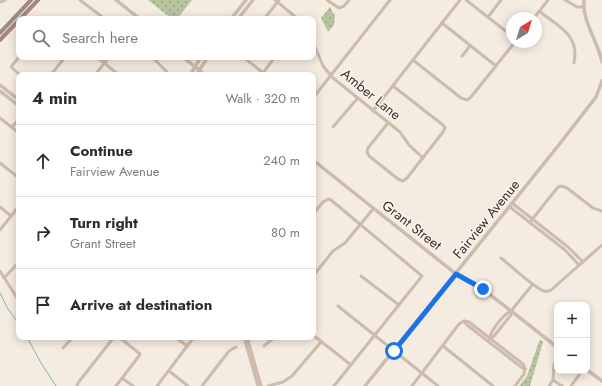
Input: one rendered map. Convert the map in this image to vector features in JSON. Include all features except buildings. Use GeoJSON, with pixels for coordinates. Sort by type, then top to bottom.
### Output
{"type":"FeatureCollection","features":[{"type":"Feature","properties":{"kind":"main road"},"geometry":{"type":"LineString","coordinates":[[0,32],[31,0]]}},
{"type":"Feature","properties":{"kind":"main road"},"geometry":{"type":"LineString","coordinates":[[24,16],[38,0]]}},
{"type":"Feature","properties":{"kind":"main road"},"geometry":{"type":"LineString","coordinates":[[0,40],[16,24]]}},
{"type":"Feature","properties":{"kind":"street"},"geometry":{"type":"LineString","coordinates":[[0,2],[5,0]]}},
{"type":"Feature","properties":{"kind":"street"},"geometry":{"type":"LineString","coordinates":[[80,0],[100,16]]}},
{"type":"Feature","properties":{"kind":"street"},"geometry":{"type":"LineString","coordinates":[[116,0],[135,16]]}},
{"type":"Feature","properties":{"kind":"street"},"geometry":{"type":"LineString","coordinates":[[233,16],[246,0]]}},
{"type":"Feature","properties":{"kind":"street"},"geometry":{"type":"LineString","coordinates":[[240,16],[253,0]]}},
{"type":"Feature","properties":{"kind":"street"},"geometry":{"type":"LineString","coordinates":[[327,0],[339,8],[344,6],[349,0]]}},
{"type":"Feature","properties":{"kind":"street"},"geometry":{"type":"LineString","coordinates":[[316,94],[390,0]]}},
{"type":"Feature","properties":{"kind":"street"},"geometry":{"type":"LineString","coordinates":[[373,111],[460,0]]}},
{"type":"Feature","properties":{"kind":"street"},"geometry":{"type":"LineString","coordinates":[[466,0],[506,31]]}},
{"type":"Feature","properties":{"kind":"street"},"geometry":{"type":"LineString","coordinates":[[488,17],[501,0]]}},
{"type":"Feature","properties":{"kind":"street"},"geometry":{"type":"LineString","coordinates":[[548,0],[539,11],[570,36],[576,52],[574,63]]}},
{"type":"Feature","properties":{"kind":"street"},"geometry":{"type":"LineString","coordinates":[[565,0],[577,7],[584,6]]}},
{"type":"Feature","properties":{"kind":"street"},"geometry":{"type":"LineString","coordinates":[[584,0],[586,17],[602,62]]}},
{"type":"Feature","properties":{"kind":"street"},"geometry":{"type":"LineString","coordinates":[[266,16],[277,1],[294,16]]}},
{"type":"Feature","properties":{"kind":"street"},"geometry":{"type":"LineString","coordinates":[[442,23],[496,66]]}},
{"type":"Feature","properties":{"kind":"street"},"geometry":{"type":"LineString","coordinates":[[462,56],[470,46]]}},
{"type":"Feature","properties":{"kind":"street"},"geometry":{"type":"LineString","coordinates":[[413,60],[461,98],[467,100],[510,48]]}},
{"type":"Feature","properties":{"kind":"street","name":"Amber Lane"},"geometry":{"type":"LineString","coordinates":[[316,49],[323,66],[331,76],[400,132],[409,145],[423,158]]}},
{"type":"Feature","properties":{"kind":"street"},"geometry":{"type":"LineString","coordinates":[[17,60],[11,67],[17,72]]}},
{"type":"Feature","properties":{"kind":"street"},"geometry":{"type":"LineString","coordinates":[[53,72],[63,60]]}},
{"type":"Feature","properties":{"kind":"street"},"geometry":{"type":"LineString","coordinates":[[100,60],[116,72]]}},
{"type":"Feature","properties":{"kind":"street"},"geometry":{"type":"LineString","coordinates":[[97,72],[106,60]]}},
{"type":"Feature","properties":{"kind":"street"},"geometry":{"type":"LineString","coordinates":[[155,60],[167,72]]}},
{"type":"Feature","properties":{"kind":"street"},"geometry":{"type":"LineString","coordinates":[[187,60],[201,72]]}},
{"type":"Feature","properties":{"kind":"street"},"geometry":{"type":"LineString","coordinates":[[192,72],[200,60]]}},
{"type":"Feature","properties":{"kind":"street"},"geometry":{"type":"LineString","coordinates":[[199,70],[206,60]]}},
{"type":"Feature","properties":{"kind":"street"},"geometry":{"type":"LineString","coordinates":[[247,60],[262,72]]}},
{"type":"Feature","properties":{"kind":"street"},"geometry":{"type":"LineString","coordinates":[[265,72],[273,60]]}},
{"type":"Feature","properties":{"kind":"street","name":"Fairview Avenue"},"geometry":{"type":"LineString","coordinates":[[365,386],[596,97],[602,81]]}},
{"type":"Feature","properties":{"kind":"street"},"geometry":{"type":"LineString","coordinates":[[0,85],[16,98]]}},
{"type":"Feature","properties":{"kind":"street"},"geometry":{"type":"LineString","coordinates":[[388,123],[368,148],[367,152],[369,156],[398,179],[403,181],[423,158],[445,128],[393,86]]}},
{"type":"Feature","properties":{"kind":"street"},"geometry":{"type":"LineString","coordinates":[[0,91],[16,104]]}},
{"type":"Feature","properties":{"kind":"street"},"geometry":{"type":"LineString","coordinates":[[333,127],[358,99]]}},
{"type":"Feature","properties":{"kind":"street"},"geometry":{"type":"LineString","coordinates":[[0,118],[16,131]]}},
{"type":"Feature","properties":{"kind":"street"},"geometry":{"type":"LineString","coordinates":[[12,128],[16,123]]}},
{"type":"Feature","properties":{"kind":"street","name":"Grant Street"},"geometry":{"type":"LineString","coordinates":[[316,162],[456,274],[483,289],[554,345]]}},
{"type":"Feature","properties":{"kind":"street"},"geometry":{"type":"LineString","coordinates":[[0,163],[16,176]]}},
{"type":"Feature","properties":{"kind":"street"},"geometry":{"type":"LineString","coordinates":[[530,222],[558,187],[562,186],[567,188],[593,208],[602,211]]}},
{"type":"Feature","properties":{"kind":"street"},"geometry":{"type":"LineString","coordinates":[[316,211],[326,200],[331,200],[422,276],[334,386]]}},
{"type":"Feature","properties":{"kind":"street"},"geometry":{"type":"LineString","coordinates":[[511,205],[568,247],[581,263]]}},
{"type":"Feature","properties":{"kind":"street"},"geometry":{"type":"LineString","coordinates":[[511,205],[581,263]]}},
{"type":"Feature","properties":{"kind":"street"},"geometry":{"type":"LineString","coordinates":[[0,207],[11,216]]}},
{"type":"Feature","properties":{"kind":"street"},"geometry":{"type":"LineString","coordinates":[[316,272],[333,251],[345,243],[373,209]]}},
{"type":"Feature","properties":{"kind":"street"},"geometry":{"type":"LineString","coordinates":[[0,230],[16,210]]}},
{"type":"Feature","properties":{"kind":"street"},"geometry":{"type":"LineString","coordinates":[[502,258],[533,284],[544,291],[550,290],[602,245]]}},
{"type":"Feature","properties":{"kind":"street"},"geometry":{"type":"LineString","coordinates":[[4,278],[16,265]]}},
{"type":"Feature","properties":{"kind":"street"},"geometry":{"type":"LineString","coordinates":[[0,271],[16,296]]}},
{"type":"Feature","properties":{"kind":"street"},"geometry":{"type":"LineString","coordinates":[[361,276],[399,305]]}},
{"type":"Feature","properties":{"kind":"street"},"geometry":{"type":"LineString","coordinates":[[488,342],[490,334],[498,323],[507,313],[511,312],[533,284]]}},
{"type":"Feature","properties":{"kind":"street"},"geometry":{"type":"LineString","coordinates":[[338,306],[438,386]]}},
{"type":"Feature","properties":{"kind":"street"},"geometry":{"type":"LineString","coordinates":[[464,321],[488,342],[525,369]]}},
{"type":"Feature","properties":{"kind":"street"},"geometry":{"type":"LineString","coordinates":[[412,386],[459,324],[464,321],[469,322],[524,364],[524,374],[515,386]]}},
{"type":"Feature","properties":{"kind":"street"},"geometry":{"type":"LineString","coordinates":[[316,338],[351,366]]}},
{"type":"Feature","properties":{"kind":"street"},"geometry":{"type":"LineString","coordinates":[[63,348],[70,340]]}},
{"type":"Feature","properties":{"kind":"street"},"geometry":{"type":"LineString","coordinates":[[77,386],[112,340]]}},
{"type":"Feature","properties":{"kind":"street"},"geometry":{"type":"LineString","coordinates":[[116,386],[140,354],[123,340]]}},
{"type":"Feature","properties":{"kind":"street"},"geometry":{"type":"LineString","coordinates":[[180,340],[187,346]]}},
{"type":"Feature","properties":{"kind":"street"},"geometry":{"type":"LineString","coordinates":[[157,386],[192,340]]}},
{"type":"Feature","properties":{"kind":"street"},"geometry":{"type":"LineString","coordinates":[[246,340],[259,386]]}},
{"type":"Feature","properties":{"kind":"street"},"geometry":{"type":"LineString","coordinates":[[264,346],[271,340]]}},
{"type":"Feature","properties":{"kind":"street"},"geometry":{"type":"LineString","coordinates":[[268,386],[283,382],[292,376],[321,342]]}},
{"type":"Feature","properties":{"kind":"street"},"geometry":{"type":"LineString","coordinates":[[443,346],[493,386]]}},
{"type":"Feature","properties":{"kind":"street"},"geometry":{"type":"LineString","coordinates":[[202,386],[230,351],[236,347]]}},
{"type":"Feature","properties":{"kind":"street"},"geometry":{"type":"LineString","coordinates":[[549,386],[553,380],[554,364]]}},
{"type":"Feature","properties":{"kind":"street"},"geometry":{"type":"LineString","coordinates":[[169,371],[188,386]]}},
{"type":"Feature","properties":{"kind":"street"},"geometry":{"type":"LineString","coordinates":[[590,372],[602,381]]}},
{"type":"Feature","properties":{"kind":"street"},"geometry":{"type":"LineString","coordinates":[[571,386],[580,374]]}},
{"type":"Feature","properties":{"kind":"street"},"geometry":{"type":"LineString","coordinates":[[122,378],[133,386]]}},
{"type":"Feature","properties":{"kind":"street"},"geometry":{"type":"LineString","coordinates":[[553,380],[562,386]]}},
{"type":"Feature","properties":{"kind":"street"},"geometry":{"type":"LineString","coordinates":[[283,382],[284,386]]}},
{"type":"Feature","properties":{"kind":"green space"},"geometry":{"type":"Polygon","coordinates":[[[148,0],[192,0],[179,16],[168,16],[148,0]]]}},
{"type":"Feature","properties":{"kind":"green space"},"geometry":{"type":"Polygon","coordinates":[[[330,7],[335,15],[334,25],[328,32],[321,18],[330,7]]]}},
{"type":"Feature","properties":{"kind":"green space"},"geometry":{"type":"Polygon","coordinates":[[[540,339],[543,342],[530,386],[519,386],[527,376],[540,339]]]}},
{"type":"Feature","properties":{"kind":"waterway"},"geometry":{"type":"LineString","coordinates":[[0,293],[8,309],[16,320]]}},
{"type":"Feature","properties":{"kind":"waterway"},"geometry":{"type":"LineString","coordinates":[[29,340],[56,386]]}},
{"type":"Feature","properties":{"kind":"route"},"geometry":{"type":"LineString","coordinates":[[394,351],[456,274],[483,289]]}}]}
